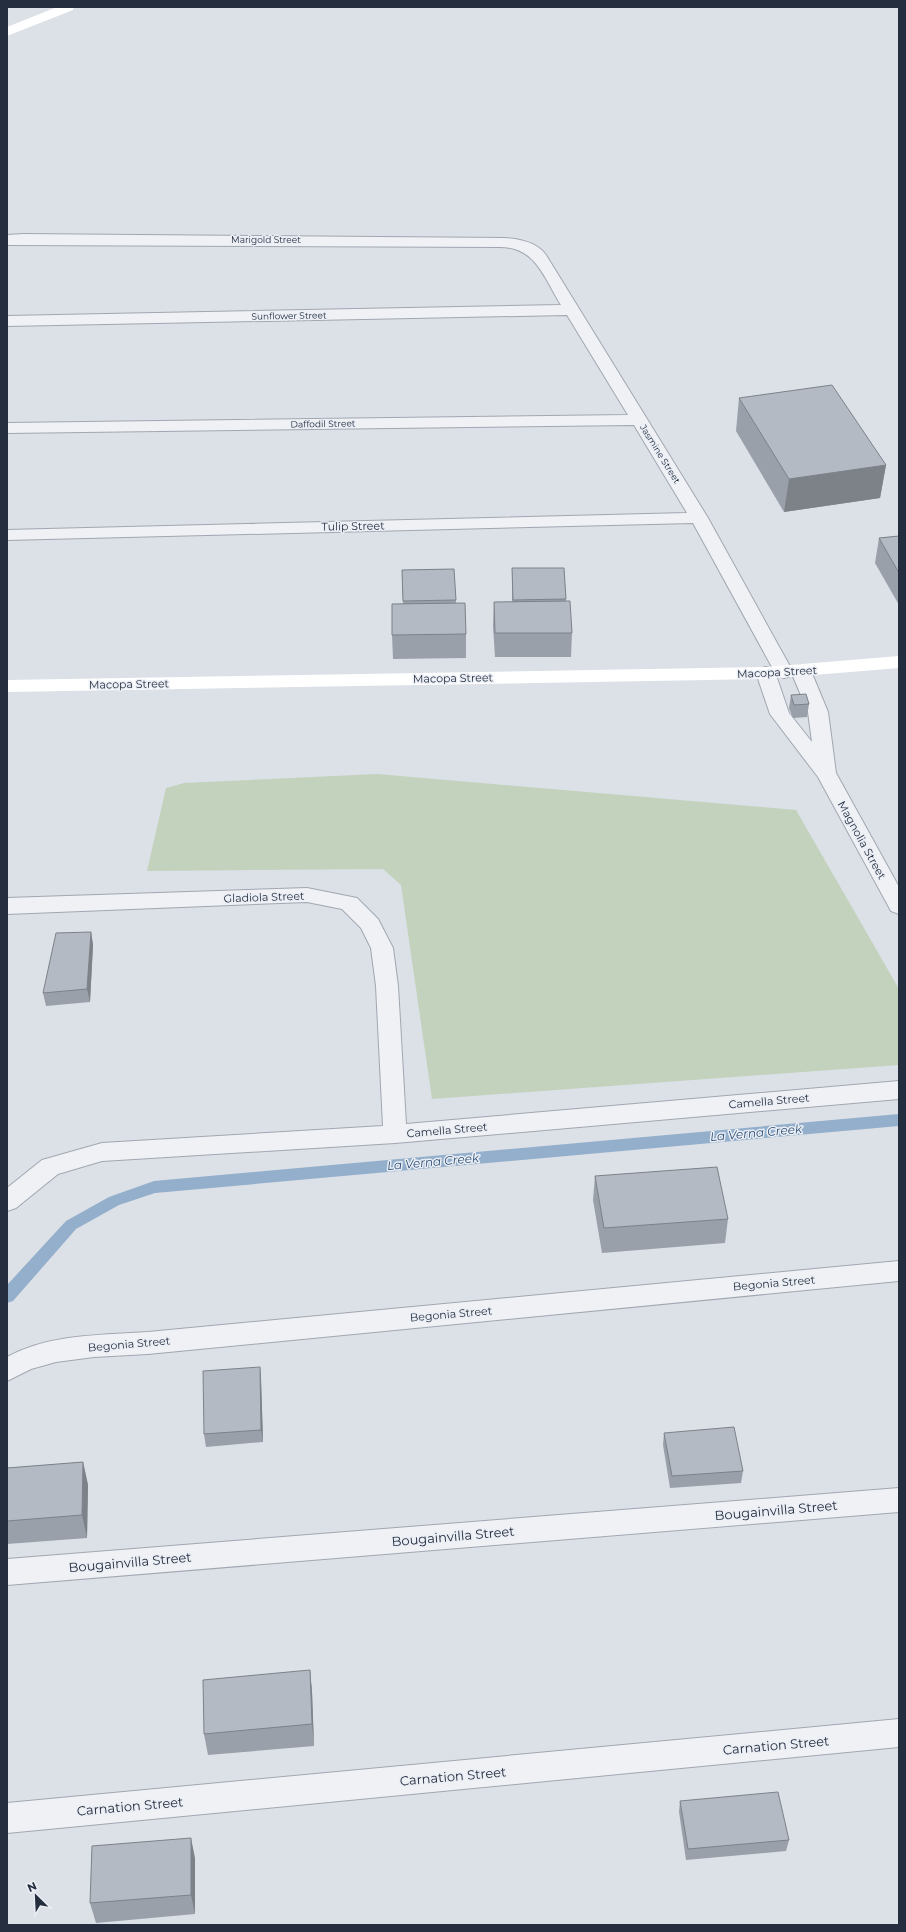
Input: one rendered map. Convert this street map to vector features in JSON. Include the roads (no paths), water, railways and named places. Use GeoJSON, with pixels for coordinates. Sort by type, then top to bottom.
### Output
{"type":"FeatureCollection","features":[{"type":"Feature","properties":{"kind":"street"},"geometry":{"type":"LineString","coordinates":[[7,32],[68,7]]}},
{"type":"Feature","properties":{"kind":"street","name":"Marigold Street"},"geometry":{"type":"LineString","coordinates":[[7,240],[514,242],[524,245]]}},
{"type":"Feature","properties":{"kind":"street","name":"Jasmine Street"},"geometry":{"type":"LineString","coordinates":[[524,245],[538,255],[570,310],[699,518],[784,672]]}},
{"type":"Feature","properties":{"kind":"street","name":"Sunflower Street"},"geometry":{"type":"LineString","coordinates":[[7,321],[570,310]]}},
{"type":"Feature","properties":{"kind":"street","name":"Daffodil Street"},"geometry":{"type":"LineString","coordinates":[[7,428],[639,420]]}},
{"type":"Feature","properties":{"kind":"street","name":"Tulip Street"},"geometry":{"type":"LineString","coordinates":[[7,535],[699,518]]}},
{"type":"Feature","properties":{"kind":"street","name":"Macopa Street"},"geometry":{"type":"LineString","coordinates":[[7,686],[784,672],[899,662]]}},
{"type":"Feature","properties":{"kind":"street","name":"Magnolia Street"},"geometry":{"type":"LineString","coordinates":[[784,672],[780,714],[826,774],[899,906]]}},
{"type":"Feature","properties":{"kind":"street","name":"Magnolia Street"},"geometry":{"type":"LineString","coordinates":[[784,672],[818,712],[826,774]]}},
{"type":"Feature","properties":{"kind":"street","name":"Gladiola Street"},"geometry":{"type":"LineString","coordinates":[[7,906],[307,895],[349,903],[370,924],[382,948],[388,986],[395,1134]]}},
{"type":"Feature","properties":{"kind":"street","name":"Camella Street"},"geometry":{"type":"LineString","coordinates":[[7,1201],[50,1167],[102,1152],[395,1134],[899,1090]]}},
{"type":"Feature","properties":{"kind":"street","name":"Begonia Street"},"geometry":{"type":"LineString","coordinates":[[7,1370],[15,1364],[62,1349],[148,1343],[899,1271]]}},
{"type":"Feature","properties":{"kind":"street","name":"Bougainvilla Street"},"geometry":{"type":"LineString","coordinates":[[7,1572],[899,1500]]}},
{"type":"Feature","properties":{"kind":"street","name":"Carnation Street"},"geometry":{"type":"LineString","coordinates":[[7,1818],[899,1733]]}},
{"type":"Feature","properties":{"kind":"waterway","name":"La Verna Creek"},"geometry":{"type":"LineString","coordinates":[[7,1296],[71,1225],[114,1201],[154,1187],[899,1120]]}}]}
